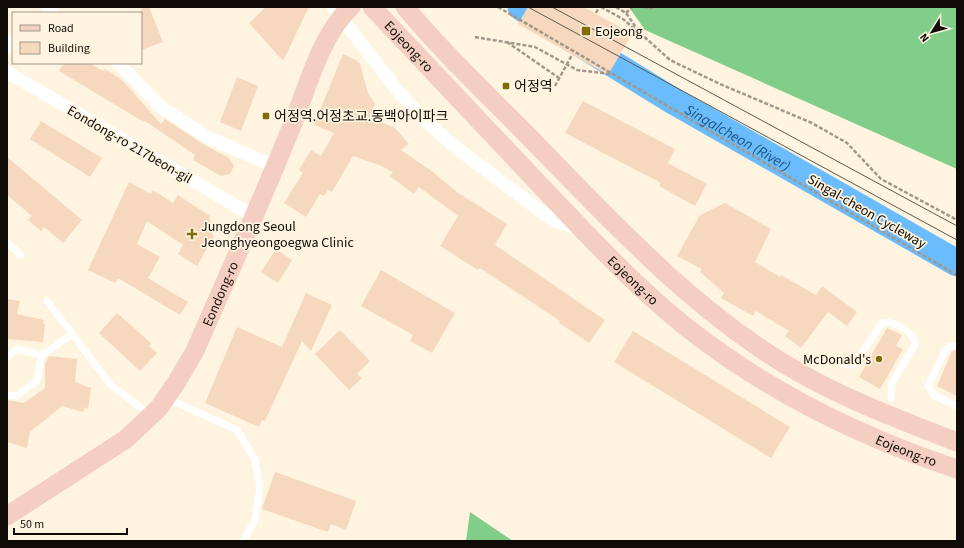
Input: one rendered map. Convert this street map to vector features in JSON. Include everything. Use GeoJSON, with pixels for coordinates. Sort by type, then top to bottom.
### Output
{"type":"FeatureCollection","features":[{"type":"Feature","properties":{"kind":"main road","name":"Eojeong-ro"},"geometry":{"type":"LineString","coordinates":[[372,7],[623,271],[686,327],[757,377],[839,422],[903,450],[957,469]]}},
{"type":"Feature","properties":{"kind":"main road","name":"Eojeong-ro"},"geometry":{"type":"LineString","coordinates":[[404,7],[628,239],[697,300],[747,339],[799,373],[852,400],[957,442]]}},
{"type":"Feature","properties":{"kind":"main road","name":"Eondong-ro"},"geometry":{"type":"LineString","coordinates":[[7,516],[126,439],[151,416],[166,398],[195,351],[254,216],[321,53],[341,10]]}},
{"type":"Feature","properties":{"kind":"main road"},"geometry":{"type":"LineString","coordinates":[[903,450],[913,425]]}},
{"type":"Feature","properties":{"kind":"street"},"geometry":{"type":"LineString","coordinates":[[341,10],[394,86],[421,117],[458,149],[554,221],[583,230]]}},
{"type":"Feature","properties":{"kind":"street"},"geometry":{"type":"LineString","coordinates":[[119,64],[161,107],[207,137],[274,166]]}},
{"type":"Feature","properties":{"kind":"street","name":"Eondong-ro 217beon-gil"},"geometry":{"type":"LineString","coordinates":[[7,72],[254,216]]}},
{"type":"Feature","properties":{"kind":"lane"},"geometry":{"type":"LineString","coordinates":[[7,243],[20,255]]}},
{"type":"Feature","properties":{"kind":"lane"},"geometry":{"type":"LineString","coordinates":[[47,301],[110,384],[151,416]]}},
{"type":"Feature","properties":{"kind":"lane"},"geometry":{"type":"LineString","coordinates":[[836,361],[852,365],[855,363],[882,323],[891,322],[913,335],[916,340],[915,346],[892,383],[891,398]]}},
{"type":"Feature","properties":{"kind":"lane"},"geometry":{"type":"LineString","coordinates":[[7,357],[17,349],[42,354],[72,334]]}},
{"type":"Feature","properties":{"kind":"lane"},"geometry":{"type":"LineString","coordinates":[[957,345],[949,347],[945,351],[928,386],[935,396],[957,406]]}},
{"type":"Feature","properties":{"kind":"lane"},"geometry":{"type":"LineString","coordinates":[[7,394],[16,396],[37,381],[42,354]]}},
{"type":"Feature","properties":{"kind":"lane"},"geometry":{"type":"LineString","coordinates":[[166,398],[238,430],[255,460],[260,487],[255,520],[243,541]]}},
{"type":"Feature","properties":{"kind":"path","name":"Singal-cheon Cycleway"},"geometry":{"type":"LineString","coordinates":[[498,7],[957,275]]}},
{"type":"Feature","properties":{"kind":"path"},"geometry":{"type":"LineString","coordinates":[[596,14],[600,7],[623,19],[670,60],[720,84],[818,126],[847,143],[881,179],[957,220]]}},
{"type":"Feature","properties":{"kind":"path"},"geometry":{"type":"LineString","coordinates":[[616,7],[626,13],[640,33]]}},
{"type":"Feature","properties":{"kind":"path"},"geometry":{"type":"LineString","coordinates":[[626,13],[632,7]]}},
{"type":"Feature","properties":{"kind":"path"},"geometry":{"type":"LineString","coordinates":[[644,7],[648,10],[657,7]]}},
{"type":"Feature","properties":{"kind":"path"},"geometry":{"type":"LineString","coordinates":[[475,37],[535,47],[577,70],[612,74]]}},
{"type":"Feature","properties":{"kind":"path"},"geometry":{"type":"LineString","coordinates":[[505,41],[559,78]]}},
{"type":"Feature","properties":{"kind":"path"},"geometry":{"type":"LineString","coordinates":[[555,86],[572,55]]}},
{"type":"Feature","properties":{"kind":"green space"},"geometry":{"type":"Polygon","coordinates":[[[629,7],[957,7],[957,169],[645,30],[629,7]]]}},
{"type":"Feature","properties":{"kind":"green space"},"geometry":{"type":"Polygon","coordinates":[[[470,512],[513,541],[466,541],[470,512]]]}},
{"type":"Feature","properties":{"kind":"building"},"geometry":{"type":"Polygon","coordinates":[[[141,7],[149,7],[163,42],[142,50],[142,12],[141,7]]]}},
{"type":"Feature","properties":{"kind":"building"},"geometry":{"type":"Polygon","coordinates":[[[266,7],[309,7],[283,61],[249,23],[266,7]]]}},
{"type":"Feature","properties":{"kind":"building"},"geometry":{"type":"Polygon","coordinates":[[[528,7],[584,7],[632,34],[608,75],[518,24],[528,7]]]}},
{"type":"Feature","properties":{"kind":"building"},"geometry":{"type":"Polygon","coordinates":[[[343,54],[356,60],[360,64],[368,93],[375,104],[369,117],[395,128],[409,144],[401,150],[433,172],[457,192],[507,224],[495,245],[605,320],[589,343],[559,323],[560,321],[480,268],[478,270],[440,246],[458,216],[419,187],[414,194],[390,176],[393,172],[379,165],[353,156],[332,192],[328,190],[324,196],[320,194],[306,217],[284,203],[303,173],[299,170],[311,150],[321,156],[334,133],[314,125],[343,54]]]}},
{"type":"Feature","properties":{"kind":"building"},"geometry":{"type":"Polygon","coordinates":[[[63,64],[91,64],[103,71],[105,69],[122,80],[161,124],[165,119],[203,144],[229,158],[234,166],[230,174],[221,176],[193,160],[195,155],[145,121],[144,122],[59,71],[63,64]]]}},
{"type":"Feature","properties":{"kind":"building"},"geometry":{"type":"Polygon","coordinates":[[[237,77],[258,86],[241,131],[220,122],[237,77]]]}},
{"type":"Feature","properties":{"kind":"building"},"geometry":{"type":"Polygon","coordinates":[[[583,101],[675,149],[668,163],[707,184],[695,206],[659,186],[661,183],[565,133],[583,101]]]}},
{"type":"Feature","properties":{"kind":"building"},"geometry":{"type":"Polygon","coordinates":[[[41,121],[102,158],[90,177],[30,139],[41,121]]]}},
{"type":"Feature","properties":{"kind":"building"},"geometry":{"type":"Polygon","coordinates":[[[7,157],[82,220],[63,243],[44,227],[41,231],[28,220],[32,216],[7,195],[7,157]]]}},
{"type":"Feature","properties":{"kind":"building"},"geometry":{"type":"Polygon","coordinates":[[[129,182],[151,194],[153,190],[173,203],[178,195],[210,216],[209,219],[213,225],[212,234],[214,236],[197,266],[178,254],[183,245],[147,221],[137,244],[160,257],[148,278],[188,302],[180,315],[118,278],[115,283],[88,270],[129,182]]]}},
{"type":"Feature","properties":{"kind":"building"},"geometry":{"type":"Polygon","coordinates":[[[725,203],[771,229],[755,262],[780,277],[781,275],[816,295],[822,286],[857,312],[847,326],[828,312],[801,348],[785,336],[789,331],[756,311],[753,316],[721,298],[724,293],[700,272],[702,269],[677,256],[700,215],[725,203]]]}},
{"type":"Feature","properties":{"kind":"building"},"geometry":{"type":"Polygon","coordinates":[[[276,249],[292,260],[278,283],[261,272],[276,249]]]}},
{"type":"Feature","properties":{"kind":"building"},"geometry":{"type":"Polygon","coordinates":[[[381,270],[455,313],[432,353],[410,341],[413,335],[361,306],[381,270]]]}},
{"type":"Feature","properties":{"kind":"building"},"geometry":{"type":"Polygon","coordinates":[[[306,293],[332,305],[311,351],[302,341],[265,421],[262,420],[259,427],[205,403],[237,327],[282,347],[306,293]]]}},
{"type":"Feature","properties":{"kind":"building"},"geometry":{"type":"Polygon","coordinates":[[[7,299],[20,301],[17,314],[44,320],[43,342],[7,339],[7,299]]]}},
{"type":"Feature","properties":{"kind":"building"},"geometry":{"type":"Polygon","coordinates":[[[117,313],[151,343],[149,346],[157,353],[140,371],[99,333],[117,313]]]}},
{"type":"Feature","properties":{"kind":"building"},"geometry":{"type":"Polygon","coordinates":[[[887,328],[902,335],[896,346],[903,349],[880,389],[859,377],[887,328]]]}},
{"type":"Feature","properties":{"kind":"building"},"geometry":{"type":"Polygon","coordinates":[[[340,330],[370,361],[357,374],[362,378],[349,390],[315,354],[340,330]]]}},
{"type":"Feature","properties":{"kind":"building"},"geometry":{"type":"Polygon","coordinates":[[[633,331],[790,427],[771,458],[614,362],[633,331]]]}},
{"type":"Feature","properties":{"kind":"building"},"geometry":{"type":"Polygon","coordinates":[[[957,350],[957,396],[937,386],[952,351],[957,350]]]}},
{"type":"Feature","properties":{"kind":"building"},"geometry":{"type":"Polygon","coordinates":[[[49,356],[77,359],[75,382],[91,388],[88,409],[85,407],[83,412],[62,406],[30,432],[27,448],[7,442],[7,400],[24,403],[45,388],[45,364],[49,356]]]}},
{"type":"Feature","properties":{"kind":"building"},"geometry":{"type":"Polygon","coordinates":[[[275,472],[356,501],[346,530],[331,524],[328,532],[262,509],[275,472]]]}},
{"type":"Feature","properties":{"kind":"waterway","name":"Singalcheon (River)"},"geometry":{"type":"LineString","coordinates":[[521,7],[670,99],[957,263]]}},
{"type":"Feature","properties":{"kind":"tram line"},"geometry":{"type":"LineString","coordinates":[[528,7],[957,240]]}},
{"type":"Feature","properties":{"kind":"tram line"},"geometry":{"type":"LineString","coordinates":[[552,7],[957,226]]}},
{"type":"Feature","properties":{"kind":"place","name":"Eojeong"},"geometry":{"type":"Point","coordinates":[586,31]}},
{"type":"Feature","properties":{"kind":"place","name":"어정역"},"geometry":{"type":"Point","coordinates":[506,86]}},
{"type":"Feature","properties":{"kind":"place","name":"어정역.어정초교.동백아이파크"},"geometry":{"type":"Point","coordinates":[266,116]}},
{"type":"Feature","properties":{"kind":"place","name":"Jungdong Seoul Jeonghyeongoegwa Clinic"},"geometry":{"type":"Point","coordinates":[192,234]}},
{"type":"Feature","properties":{"kind":"place","name":"McDonald's"},"geometry":{"type":"Point","coordinates":[879,359]}}]}
